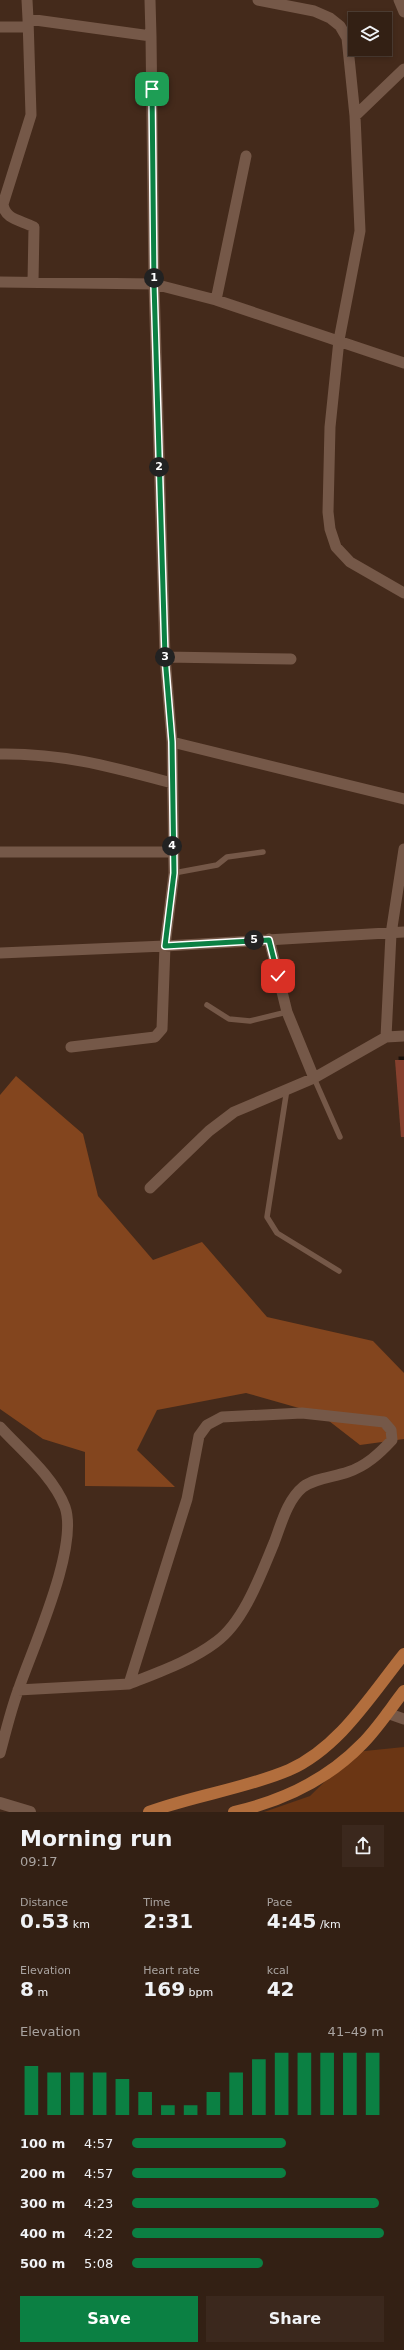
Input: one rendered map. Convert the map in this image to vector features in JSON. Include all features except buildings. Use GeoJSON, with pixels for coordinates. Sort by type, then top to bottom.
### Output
{"type":"FeatureCollection","features":[{"type":"Feature","properties":{"kind":"main road"},"geometry":{"type":"LineString","coordinates":[[149,1812],[177,1802],[242,1786],[290,1770],[323,1749],[346,1726],[404,1654]]}},
{"type":"Feature","properties":{"kind":"main road"},"geometry":{"type":"LineString","coordinates":[[234,1812],[300,1790],[336,1768],[363,1744],[404,1691]]}},
{"type":"Feature","properties":{"kind":"street"},"geometry":{"type":"LineString","coordinates":[[27,0],[31,115],[3,204],[4,212],[8,216],[34,227],[33,282]]}},
{"type":"Feature","properties":{"kind":"street"},"geometry":{"type":"LineString","coordinates":[[70,1047],[155,1037],[162,1029],[165,946],[174,873],[172,852],[172,742],[165,657],[154,284],[150,0]]}},
{"type":"Feature","properties":{"kind":"street"},"geometry":{"type":"LineString","coordinates":[[258,0],[314,11],[330,18],[340,26],[347,38],[355,116],[360,230],[339,340],[328,450],[328,512],[330,529],[336,547],[350,562],[404,593]]}},
{"type":"Feature","properties":{"kind":"street"},"geometry":{"type":"LineString","coordinates":[[399,0],[404,12]]}},
{"type":"Feature","properties":{"kind":"street"},"geometry":{"type":"LineString","coordinates":[[0,26],[28,23],[151,36]]}},
{"type":"Feature","properties":{"kind":"street"},"geometry":{"type":"LineString","coordinates":[[355,116],[404,69]]}},
{"type":"Feature","properties":{"kind":"street"},"geometry":{"type":"LineString","coordinates":[[216,300],[246,156]]}},
{"type":"Feature","properties":{"kind":"street"},"geometry":{"type":"LineString","coordinates":[[0,282],[154,284],[216,300],[404,363]]}},
{"type":"Feature","properties":{"kind":"street"},"geometry":{"type":"LineString","coordinates":[[165,657],[291,659]]}},
{"type":"Feature","properties":{"kind":"street"},"geometry":{"type":"LineString","coordinates":[[172,742],[404,799]]}},
{"type":"Feature","properties":{"kind":"street"},"geometry":{"type":"LineString","coordinates":[[0,754],[35,753],[69,757],[172,782]]}},
{"type":"Feature","properties":{"kind":"street"},"geometry":{"type":"LineString","coordinates":[[386,1037],[391,934],[404,849]]}},
{"type":"Feature","properties":{"kind":"street"},"geometry":{"type":"LineString","coordinates":[[0,852],[172,852]]}},
{"type":"Feature","properties":{"kind":"street"},"geometry":{"type":"LineString","coordinates":[[0,953],[165,946],[391,934],[404,932]]}},
{"type":"Feature","properties":{"kind":"street"},"geometry":{"type":"LineString","coordinates":[[269,940],[287,1012],[314,1078]]}},
{"type":"Feature","properties":{"kind":"street"},"geometry":{"type":"LineString","coordinates":[[150,1188],[209,1131],[234,1112],[314,1078],[386,1037],[404,1036]]}},
{"type":"Feature","properties":{"kind":"street"},"geometry":{"type":"LineString","coordinates":[[18,1690],[129,1684],[173,1667],[217,1642],[234,1623],[258,1583],[289,1504],[302,1488],[314,1482],[349,1472],[375,1458],[392,1440],[391,1430],[384,1422],[302,1413],[222,1417],[207,1425],[199,1436],[187,1499],[129,1684]]}},
{"type":"Feature","properties":{"kind":"street"},"geometry":{"type":"LineString","coordinates":[[0,1427],[46,1476],[65,1507],[67,1524],[60,1576],[18,1690],[0,1752]]}},
{"type":"Feature","properties":{"kind":"street"},"geometry":{"type":"LineString","coordinates":[[387,1713],[404,1719]]}},
{"type":"Feature","properties":{"kind":"street"},"geometry":{"type":"LineString","coordinates":[[0,1803],[30,1812]]}},
{"type":"Feature","properties":{"kind":"lane"},"geometry":{"type":"LineString","coordinates":[[174,873],[217,865],[227,857],[262,852]]}},
{"type":"Feature","properties":{"kind":"lane"},"geometry":{"type":"LineString","coordinates":[[207,1005],[229,1019],[250,1021],[287,1012]]}},
{"type":"Feature","properties":{"kind":"lane"},"geometry":{"type":"LineString","coordinates":[[314,1078],[340,1137]]}},
{"type":"Feature","properties":{"kind":"lane"},"geometry":{"type":"LineString","coordinates":[[287,1089],[268,1218],[277,1232],[339,1271]]}},
{"type":"Feature","properties":{"kind":"shaded area"},"geometry":{"type":"Polygon","coordinates":[[[16,1076],[83,1134],[98,1196],[153,1260],[202,1242],[267,1317],[373,1341],[404,1373],[404,1439],[360,1445],[320,1414],[246,1393],[157,1410],[137,1450],[175,1487],[85,1486],[85,1452],[43,1439],[0,1409],[0,1095],[16,1076]]]}},
{"type":"Feature","properties":{"kind":"shaded area"},"geometry":{"type":"Polygon","coordinates":[[[404,1747],[404,1812],[264,1812],[310,1796],[355,1752],[404,1747]]]}},
{"type":"Feature","properties":{"kind":"route"},"geometry":{"type":"LineString","coordinates":[[152,89],[154,284],[165,657],[172,742],[172,852],[174,873],[165,946],[269,940],[278,976]]}}]}
